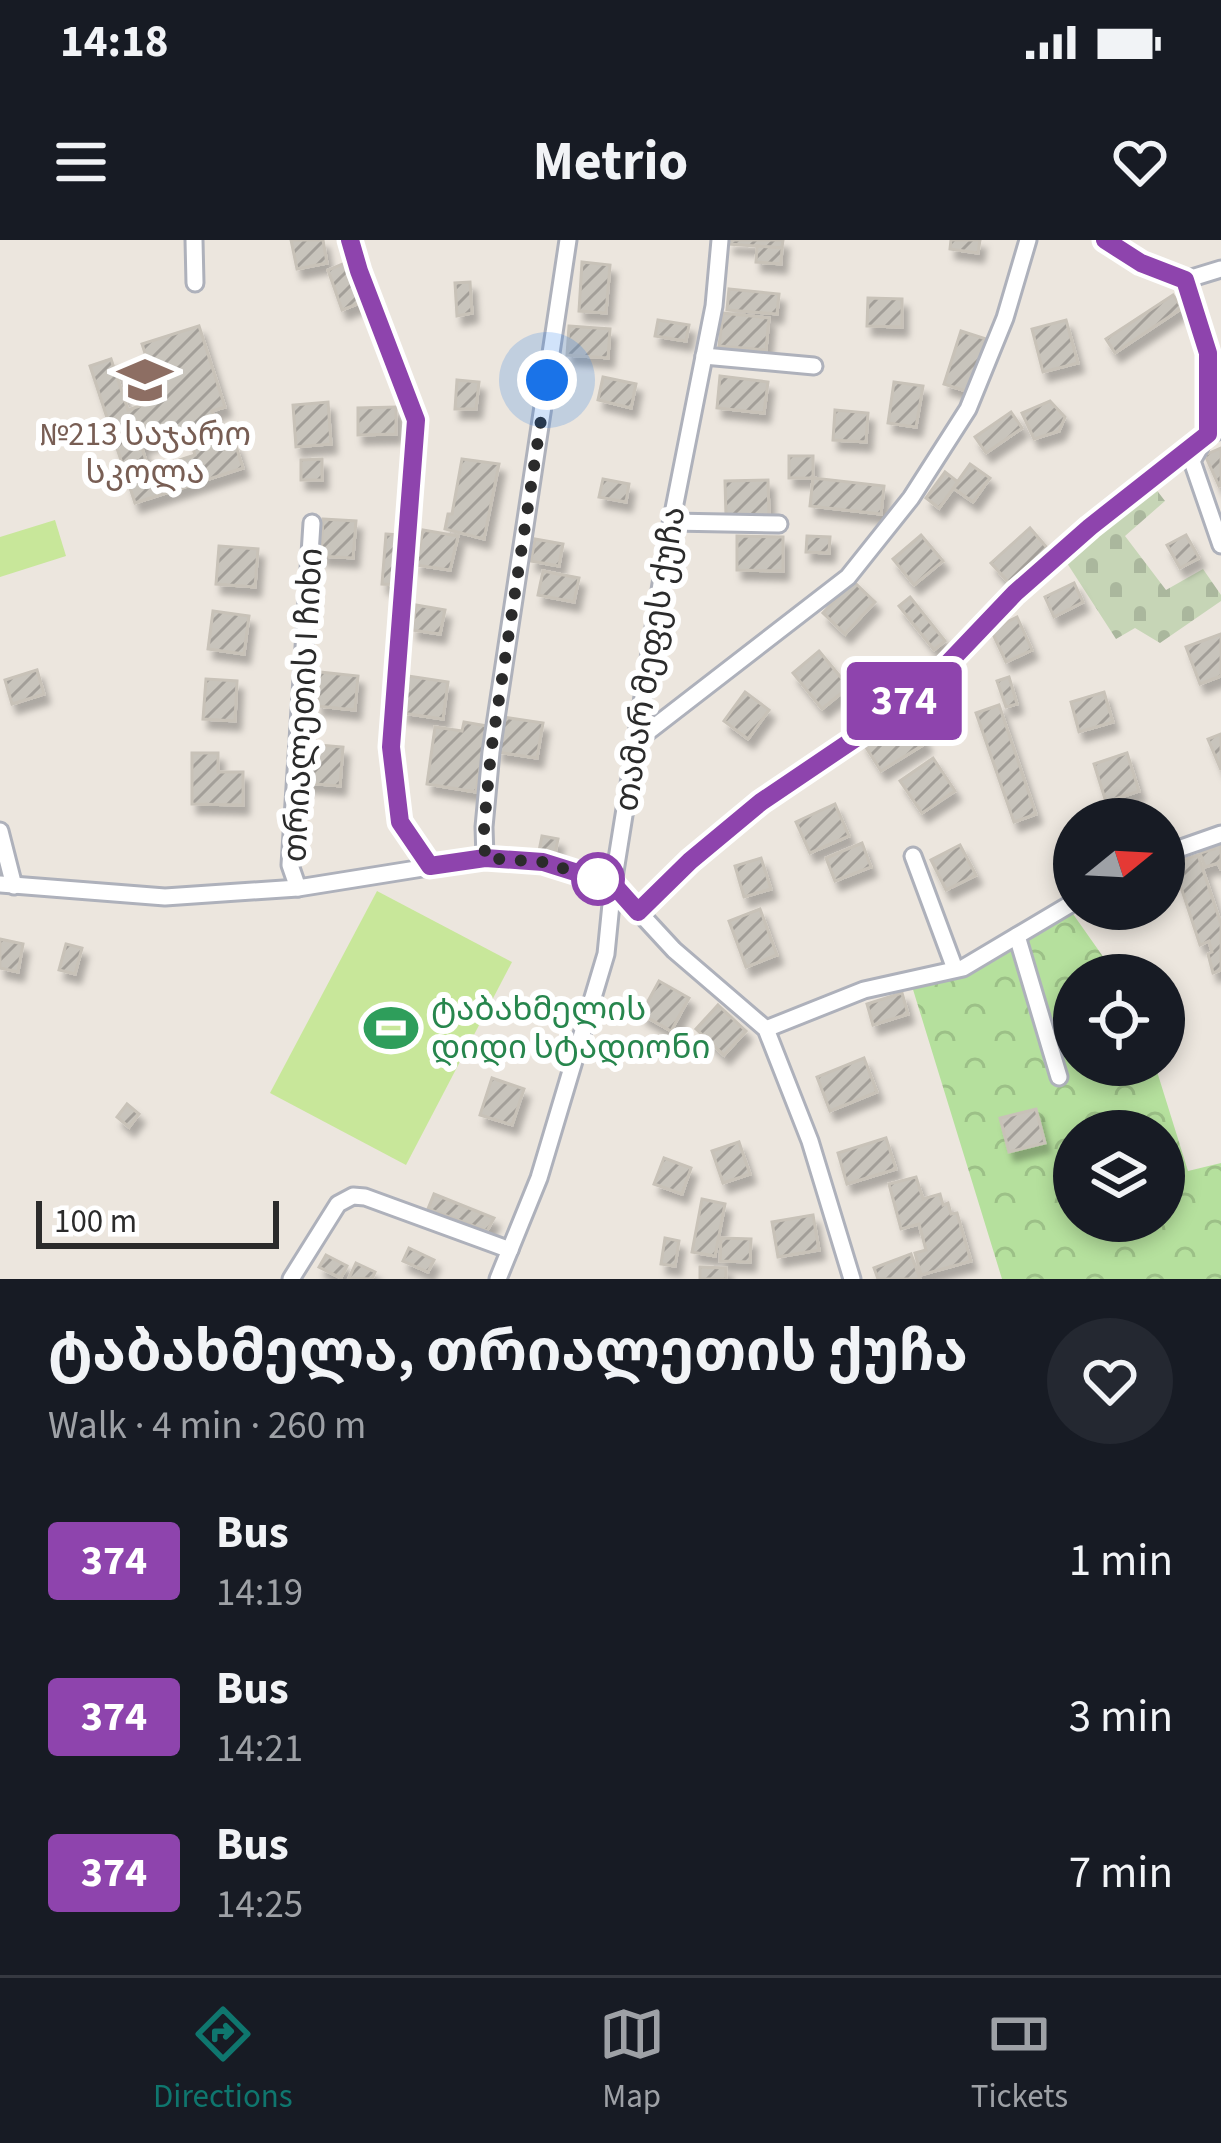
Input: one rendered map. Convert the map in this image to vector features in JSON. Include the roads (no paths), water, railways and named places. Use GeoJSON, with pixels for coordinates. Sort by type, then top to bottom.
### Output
{"type":"FeatureCollection","features":[{"type":"Feature","properties":{"kind":"street"},"geometry":{"type":"LineString","coordinates":[[194,240],[195,283]]}},
{"type":"Feature","properties":{"kind":"street"},"geometry":{"type":"LineString","coordinates":[[350,240],[416,420],[391,747],[400,822],[430,866]]}},
{"type":"Feature","properties":{"kind":"street"},"geometry":{"type":"LineString","coordinates":[[485,858],[491,752],[568,240]]}},
{"type":"Feature","properties":{"kind":"street","name":"თამარ მეფეს ქუჩა"},"geometry":{"type":"LineString","coordinates":[[498,1279],[539,1178],[606,954],[671,522],[714,306],[720,240]]}},
{"type":"Feature","properties":{"kind":"street"},"geometry":{"type":"LineString","coordinates":[[636,741],[848,577],[911,498],[968,409],[1005,318],[1028,240]]}},
{"type":"Feature","properties":{"kind":"street"},"geometry":{"type":"LineString","coordinates":[[1105,240],[1141,263],[1185,280],[1221,269]]}},
{"type":"Feature","properties":{"kind":"street"},"geometry":{"type":"LineString","coordinates":[[1185,280],[1208,353],[1215,432],[1192,461],[1221,545]]}},
{"type":"Feature","properties":{"kind":"street"},"geometry":{"type":"LineString","coordinates":[[704,356],[814,366]]}},
{"type":"Feature","properties":{"kind":"street"},"geometry":{"type":"LineString","coordinates":[[638,912],[761,802],[875,725],[933,679],[1015,593],[1090,527],[1215,432]]}},
{"type":"Feature","properties":{"kind":"street"},"geometry":{"type":"LineString","coordinates":[[671,522],[779,524]]}},
{"type":"Feature","properties":{"kind":"street","name":"თრიალეთის I ჩიხი"},"geometry":{"type":"LineString","coordinates":[[298,887],[290,865],[312,523]]}},
{"type":"Feature","properties":{"kind":"street"},"geometry":{"type":"LineString","coordinates":[[0,832],[7,885],[165,897],[298,887],[485,858],[543,862],[613,884],[674,950],[766,1029],[810,1141],[852,1279]]}},
{"type":"Feature","properties":{"kind":"street"},"geometry":{"type":"LineString","coordinates":[[1185,847],[1221,834]]}},
{"type":"Feature","properties":{"kind":"street"},"geometry":{"type":"LineString","coordinates":[[913,856],[955,969]]}},
{"type":"Feature","properties":{"kind":"street"},"geometry":{"type":"LineString","coordinates":[[766,1029],[864,990],[962,968],[1053,915]]}},
{"type":"Feature","properties":{"kind":"street"},"geometry":{"type":"LineString","coordinates":[[1017,936],[1053,1057]]}},
{"type":"Feature","properties":{"kind":"street"},"geometry":{"type":"LineString","coordinates":[[291,1279],[338,1204],[353,1196],[510,1250]]}},
{"type":"Feature","properties":{"kind":"place","name":"№213 საჯარო სკოლა"},"geometry":{"type":"Point","coordinates":[145,380]}},
{"type":"Feature","properties":{"kind":"place","name":"ტაბახმელის დიდი სტადიონი"},"geometry":{"type":"Point","coordinates":[391,1028]}}]}
